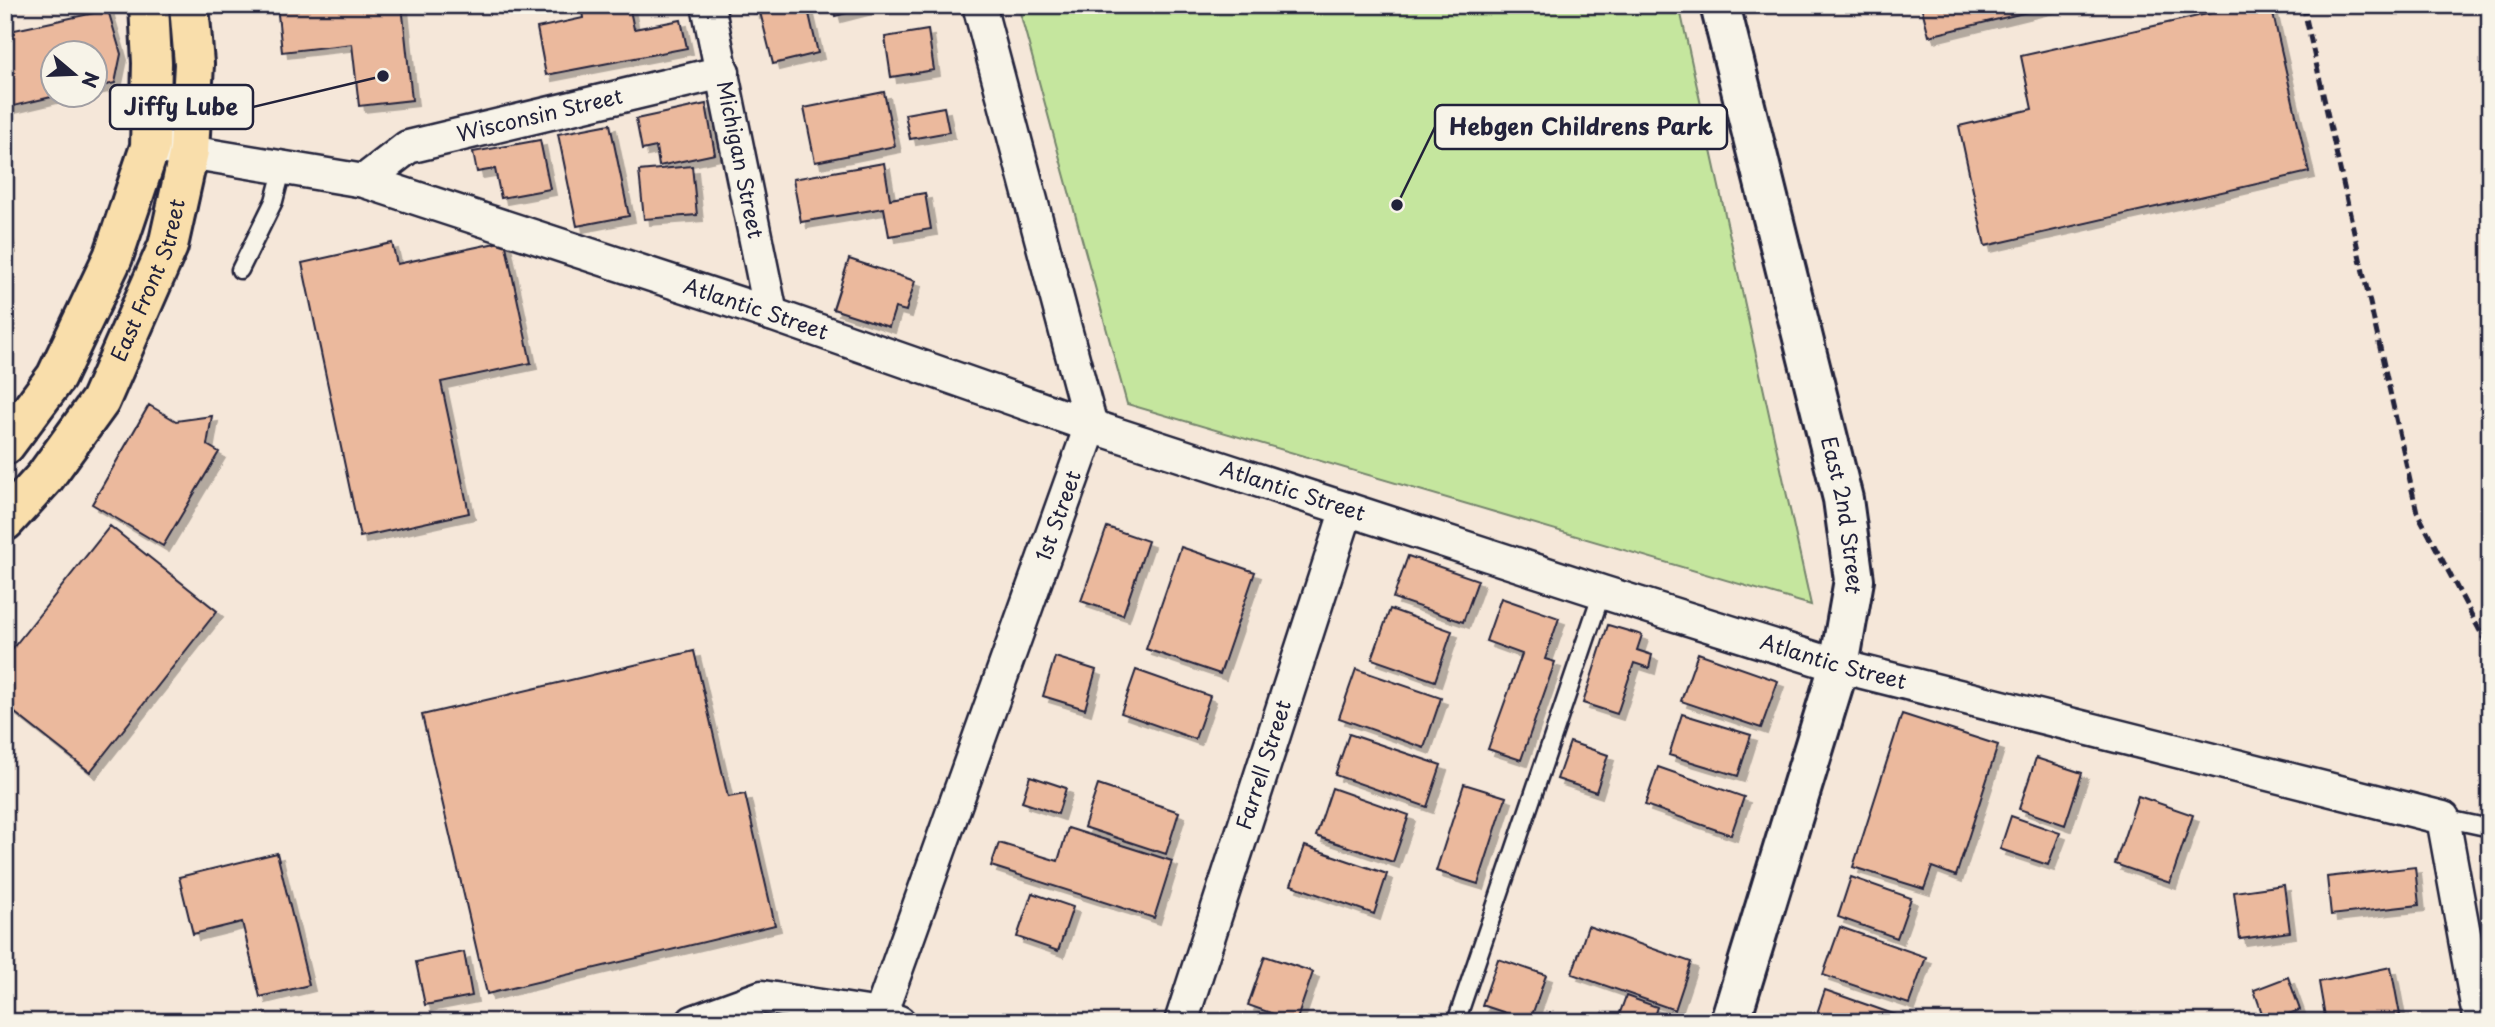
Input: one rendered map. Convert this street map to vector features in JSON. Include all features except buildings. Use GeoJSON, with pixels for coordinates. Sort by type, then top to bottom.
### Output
{"type":"FeatureCollection","features":[{"type":"Feature","properties":{"kind":"main road","name":"East Front Street"},"geometry":{"type":"LineString","coordinates":[[5,445],[56,377],[113,257],[150,147],[152,63],[149,5]]}},
{"type":"Feature","properties":{"kind":"main road","name":"East Front Street"},"geometry":{"type":"LineString","coordinates":[[5,521],[45,477],[100,401],[168,246],[189,151],[194,64],[189,5]]}},
{"type":"Feature","properties":{"kind":"street","name":"Michigan Street"},"geometry":{"type":"LineString","coordinates":[[708,5],[771,314]]}},
{"type":"Feature","properties":{"kind":"street"},"geometry":{"type":"LineString","coordinates":[[979,5],[1091,426]]}},
{"type":"Feature","properties":{"kind":"street","name":"East 2nd Street"},"geometry":{"type":"LineString","coordinates":[[1720,5],[1843,499],[1854,580],[1839,666],[1730,1022]]}},
{"type":"Feature","properties":{"kind":"street","name":"Wisconsin Street"},"geometry":{"type":"LineString","coordinates":[[364,181],[408,147],[723,72]]}},
{"type":"Feature","properties":{"kind":"street","name":"Atlantic Street"},"geometry":{"type":"LineString","coordinates":[[150,147],[189,151],[364,181],[771,314],[1091,426],[1839,666],[2443,818]]}},
{"type":"Feature","properties":{"kind":"street","name":"1st Street"},"geometry":{"type":"LineString","coordinates":[[889,1019],[1091,426]]}},
{"type":"Feature","properties":{"kind":"street","name":"Farrell Street"},"geometry":{"type":"LineString","coordinates":[[1181,1022],[1347,509]]}},
{"type":"Feature","properties":{"kind":"street"},"geometry":{"type":"LineString","coordinates":[[2443,818],[2480,1022]]}},
{"type":"Feature","properties":{"kind":"street"},"geometry":{"type":"LineString","coordinates":[[693,1022],[762,997],[889,1019]]}},
{"type":"Feature","properties":{"kind":"lane"},"geometry":{"type":"LineString","coordinates":[[240,271],[274,201],[283,167]]}},
{"type":"Feature","properties":{"kind":"lane"},"geometry":{"type":"LineString","coordinates":[[1456,1022],[1602,592]]}},
{"type":"Feature","properties":{"kind":"lane"},"geometry":{"type":"LineString","coordinates":[[2443,818],[2490,828]]}},
{"type":"Feature","properties":{"kind":"green space"},"geometry":{"type":"Polygon","coordinates":[[[1018,5],[1679,5],[1811,605],[1127,404],[1018,5]]]}},
{"type":"Feature","properties":{"kind":"railway"},"geometry":{"type":"LineString","coordinates":[[2303,5],[2417,512],[2490,650]]}},
{"type":"Feature","properties":{"kind":"place","name":"Jiffy Lube"},"geometry":{"type":"Point","coordinates":[383,76]}},
{"type":"Feature","properties":{"kind":"place","name":"Hebgen Childrens Park"},"geometry":{"type":"Point","coordinates":[1397,205]}}]}
